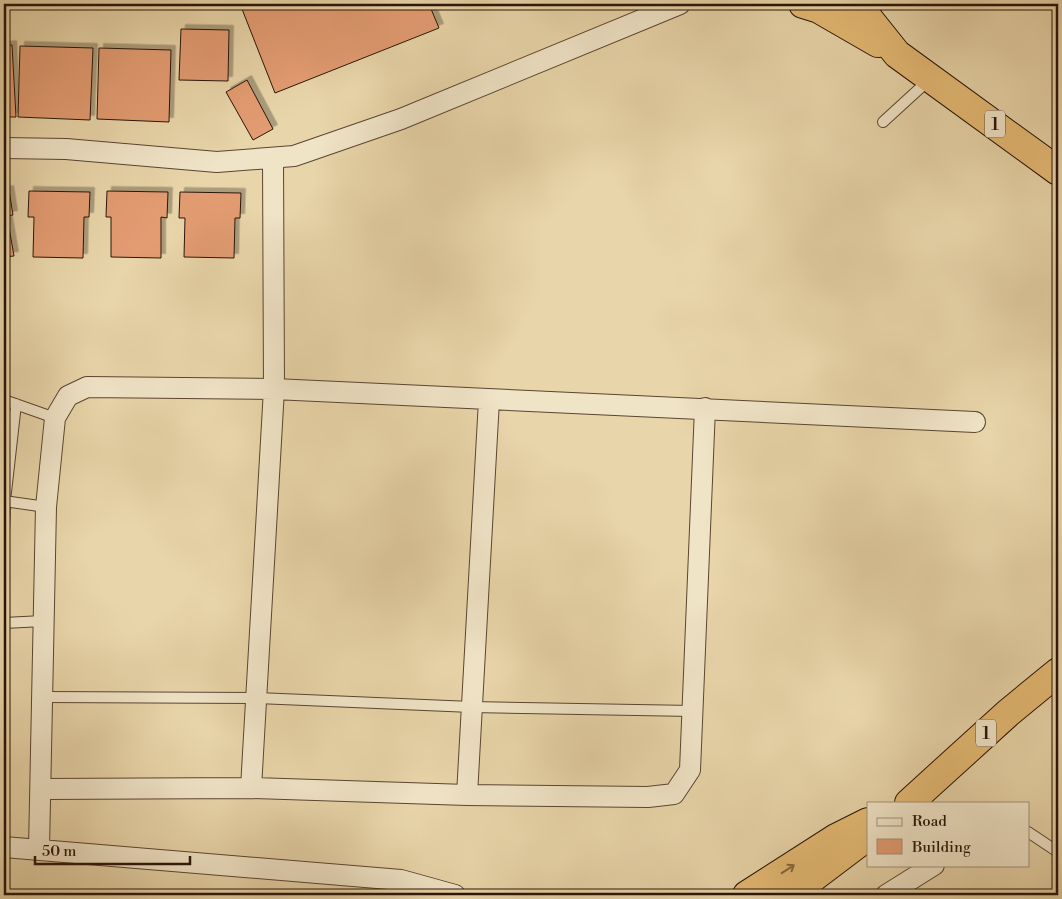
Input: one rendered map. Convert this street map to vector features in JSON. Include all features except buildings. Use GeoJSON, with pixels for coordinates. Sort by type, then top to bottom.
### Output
{"type":"FeatureCollection","features":[{"type":"Feature","properties":{"kind":"highway"},"geometry":{"type":"LineString","coordinates":[[803,4],[820,9],[897,54]]}},
{"type":"Feature","properties":{"kind":"highway","name":"1"},"geometry":{"type":"LineString","coordinates":[[856,4],[897,54],[1058,171]]}},
{"type":"Feature","properties":{"kind":"highway","name":"1"},"geometry":{"type":"LineString","coordinates":[[910,801],[1008,713],[1058,672]]}},
{"type":"Feature","properties":{"kind":"highway"},"geometry":{"type":"LineString","coordinates":[[747,895],[836,838],[867,822]]}},
{"type":"Feature","properties":{"kind":"highway"},"geometry":{"type":"LineString","coordinates":[[790,895],[867,837]]}},
{"type":"Feature","properties":{"kind":"street"},"geometry":{"type":"LineString","coordinates":[[4,148],[66,149],[217,162],[294,156],[401,119],[680,4]]}},
{"type":"Feature","properties":{"kind":"street"},"geometry":{"type":"LineString","coordinates":[[251,788],[274,389],[273,158]]}},
{"type":"Feature","properties":{"kind":"street"},"geometry":{"type":"LineString","coordinates":[[39,849],[46,507],[55,418],[68,396],[87,387],[274,389],[975,422]]}},
{"type":"Feature","properties":{"kind":"street"},"geometry":{"type":"LineString","coordinates":[[467,795],[489,400]]}},
{"type":"Feature","properties":{"kind":"street"},"geometry":{"type":"LineString","coordinates":[[41,789],[251,788],[467,795],[648,797],[674,794],[690,770],[705,408]]}},
{"type":"Feature","properties":{"kind":"street"},"geometry":{"type":"LineString","coordinates":[[4,847],[39,849],[455,895]]}},
{"type":"Feature","properties":{"kind":"street"},"geometry":{"type":"LineString","coordinates":[[886,895],[932,866]]}},
{"type":"Feature","properties":{"kind":"lane"},"geometry":{"type":"LineString","coordinates":[[883,122],[931,78]]}},
{"type":"Feature","properties":{"kind":"lane"},"geometry":{"type":"LineString","coordinates":[[4,400],[55,418]]}},
{"type":"Feature","properties":{"kind":"lane"},"geometry":{"type":"LineString","coordinates":[[4,532],[4,501],[16,404]]}},
{"type":"Feature","properties":{"kind":"lane"},"geometry":{"type":"LineString","coordinates":[[4,501],[46,507]]}},
{"type":"Feature","properties":{"kind":"lane"},"geometry":{"type":"LineString","coordinates":[[4,623],[43,621]]}},
{"type":"Feature","properties":{"kind":"lane"},"geometry":{"type":"LineString","coordinates":[[42,697],[256,698],[472,707],[693,711]]}},
{"type":"Feature","properties":{"kind":"lane"},"geometry":{"type":"LineString","coordinates":[[1030,833],[1058,852]]}}]}
